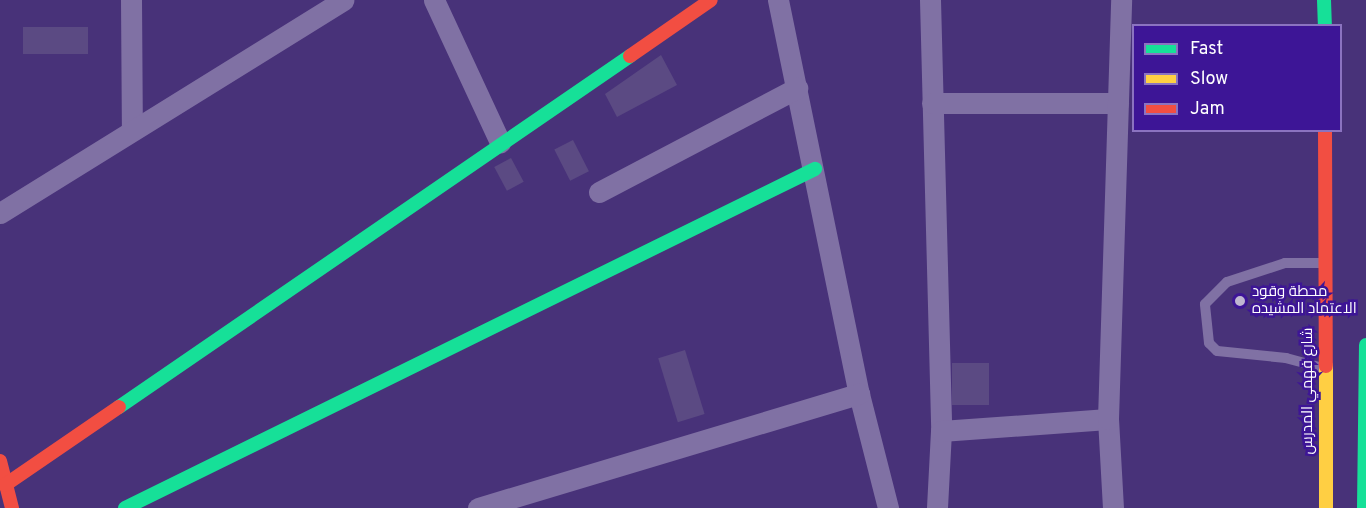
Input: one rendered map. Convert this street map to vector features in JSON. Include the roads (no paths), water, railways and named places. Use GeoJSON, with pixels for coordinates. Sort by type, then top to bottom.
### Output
{"type":"FeatureCollection","features":[{"type":"Feature","properties":{"kind":"street"},"geometry":{"type":"LineString","coordinates":[[131,0],[132,130]]}},
{"type":"Feature","properties":{"kind":"street"},"geometry":{"type":"LineString","coordinates":[[434,0],[500,142]]}},
{"type":"Feature","properties":{"kind":"street"},"geometry":{"type":"LineString","coordinates":[[5,485],[500,142],[711,0]]}},
{"type":"Feature","properties":{"kind":"street"},"geometry":{"type":"LineString","coordinates":[[778,0],[815,170],[859,394],[888,508]]}},
{"type":"Feature","properties":{"kind":"street"},"geometry":{"type":"LineString","coordinates":[[930,0],[941,431],[937,508]]}},
{"type":"Feature","properties":{"kind":"street"},"geometry":{"type":"LineString","coordinates":[[1113,508],[1108,419],[1121,0]]}},
{"type":"Feature","properties":{"kind":"street"},"geometry":{"type":"LineString","coordinates":[[1324,0],[1324,24]]}},
{"type":"Feature","properties":{"kind":"street"},"geometry":{"type":"LineString","coordinates":[[0,213],[332,3]]}},
{"type":"Feature","properties":{"kind":"street"},"geometry":{"type":"LineString","coordinates":[[599,192],[797,88]]}},
{"type":"Feature","properties":{"kind":"street"},"geometry":{"type":"LineString","coordinates":[[932,103],[1118,103]]}},
{"type":"Feature","properties":{"kind":"street","name":"شارع فهمي المدرس"},"geometry":{"type":"LineString","coordinates":[[1325,132],[1326,508]]}},
{"type":"Feature","properties":{"kind":"street"},"geometry":{"type":"LineString","coordinates":[[125,508],[815,170]]}},
{"type":"Feature","properties":{"kind":"street"},"geometry":{"type":"LineString","coordinates":[[1364,508],[1366,345]]}},
{"type":"Feature","properties":{"kind":"street"},"geometry":{"type":"LineString","coordinates":[[478,508],[859,394]]}},
{"type":"Feature","properties":{"kind":"street"},"geometry":{"type":"LineString","coordinates":[[941,431],[1108,419]]}},
{"type":"Feature","properties":{"kind":"street"},"geometry":{"type":"LineString","coordinates":[[0,461],[12,508]]}},
{"type":"Feature","properties":{"kind":"lane"},"geometry":{"type":"LineString","coordinates":[[1325,263],[1285,263],[1227,282],[1205,304],[1209,343],[1217,351],[1286,358],[1325,369]]}},
{"type":"Feature","properties":{"kind":"place","name":"محطة وقود الاعتماد المشيده"},"geometry":{"type":"Point","coordinates":[1240,301]}}]}
